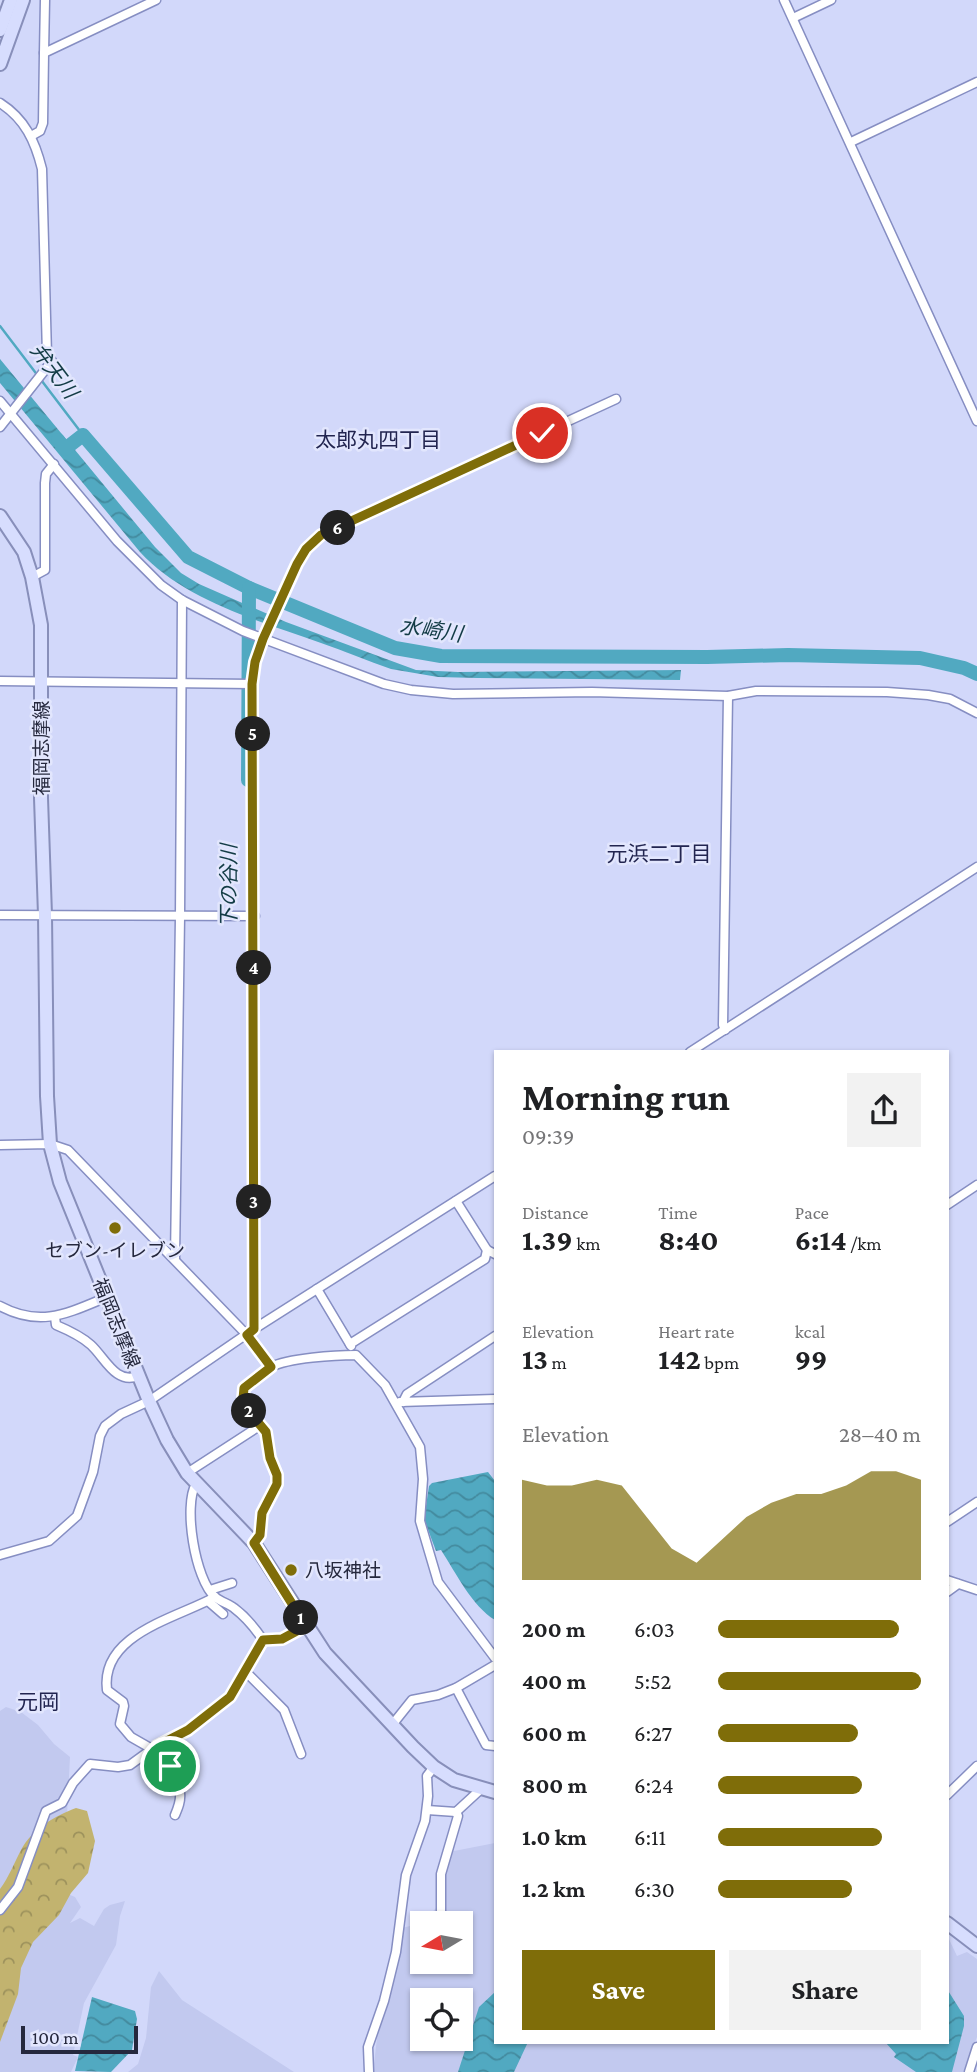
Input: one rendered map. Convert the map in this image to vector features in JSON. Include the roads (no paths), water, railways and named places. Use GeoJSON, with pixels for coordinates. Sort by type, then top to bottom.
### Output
{"type":"FeatureCollection","features":[{"type":"Feature","properties":{"kind":"main road"},"geometry":{"type":"LineString","coordinates":[[0,30],[11,0]]}},
{"type":"Feature","properties":{"kind":"main road"},"geometry":{"type":"LineString","coordinates":[[0,64],[23,0]]}},
{"type":"Feature","properties":{"kind":"main road","name":"福岡志摩線"},"geometry":{"type":"LineString","coordinates":[[0,516],[24,552],[32,577],[41,625],[41,798],[47,1096],[50,1144],[60,1182],[138,1376],[167,1440],[187,1473],[254,1543],[306,1626],[341,1672],[392,1725],[434,1767],[454,1780],[494,1792]]}},
{"type":"Feature","properties":{"kind":"main road"},"geometry":{"type":"LineString","coordinates":[[949,1925],[977,1946]]}},
{"type":"Feature","properties":{"kind":"street"},"geometry":{"type":"LineString","coordinates":[[31,136],[40,131],[43,123],[45,0]]}},
{"type":"Feature","properties":{"kind":"street"},"geometry":{"type":"LineString","coordinates":[[44,53],[156,0]]}},
{"type":"Feature","properties":{"kind":"street"},"geometry":{"type":"LineString","coordinates":[[784,0],[977,421]]}},
{"type":"Feature","properties":{"kind":"street"},"geometry":{"type":"LineString","coordinates":[[793,18],[831,0]]}},
{"type":"Feature","properties":{"kind":"street"},"geometry":{"type":"LineString","coordinates":[[851,142],[977,82]]}},
{"type":"Feature","properties":{"kind":"street"},"geometry":{"type":"LineString","coordinates":[[0,103],[23,122],[38,152],[44,187],[47,355],[52,361],[0,427]]}},
{"type":"Feature","properties":{"kind":"street"},"geometry":{"type":"LineString","coordinates":[[251,1332],[249,684],[264,637],[297,564],[306,549],[321,535],[616,400]]}},
{"type":"Feature","properties":{"kind":"street"},"geometry":{"type":"LineString","coordinates":[[0,401],[117,541],[161,584],[182,600],[243,631],[384,684],[431,692],[592,692],[728,696],[756,691],[928,695],[950,699],[977,713]]}},
{"type":"Feature","properties":{"kind":"street"},"geometry":{"type":"LineString","coordinates":[[32,577],[45,570],[45,484],[46,474],[54,464]]}},
{"type":"Feature","properties":{"kind":"street"},"geometry":{"type":"LineString","coordinates":[[175,1258],[182,600]]}},
{"type":"Feature","properties":{"kind":"street"},"geometry":{"type":"LineString","coordinates":[[0,681],[249,684]]}},
{"type":"Feature","properties":{"kind":"street"},"geometry":{"type":"LineString","coordinates":[[725,1030],[728,696]]}},
{"type":"Feature","properties":{"kind":"street"},"geometry":{"type":"LineString","coordinates":[[693,1050],[977,867]]}},
{"type":"Feature","properties":{"kind":"street"},"geometry":{"type":"LineString","coordinates":[[0,915],[250,916]]}},
{"type":"Feature","properties":{"kind":"street"},"geometry":{"type":"LineString","coordinates":[[0,1145],[50,1144],[68,1150],[251,1332],[271,1367]]}},
{"type":"Feature","properties":{"kind":"street"},"geometry":{"type":"LineString","coordinates":[[0,1555],[41,1545],[77,1516],[105,1426],[121,1414],[149,1401],[317,1289],[494,1177]]}},
{"type":"Feature","properties":{"kind":"street"},"geometry":{"type":"LineString","coordinates":[[949,1204],[977,1185]]}},
{"type":"Feature","properties":{"kind":"street"},"geometry":{"type":"LineString","coordinates":[[350,1344],[485,1259],[491,1252],[456,1201]]}},
{"type":"Feature","properties":{"kind":"street"},"geometry":{"type":"LineString","coordinates":[[317,1289],[356,1355],[398,1402],[420,1447],[423,1479],[420,1521],[438,1581],[494,1657]]}},
{"type":"Feature","properties":{"kind":"street"},"geometry":{"type":"LineString","coordinates":[[0,1306],[16,1314],[55,1317],[107,1297]]}},
{"type":"Feature","properties":{"kind":"street"},"geometry":{"type":"LineString","coordinates":[[55,1317],[56,1325],[91,1345],[120,1377],[130,1379],[138,1376]]}},
{"type":"Feature","properties":{"kind":"street"},"geometry":{"type":"LineString","coordinates":[[398,1402],[494,1337]]}},
{"type":"Feature","properties":{"kind":"street"},"geometry":{"type":"LineString","coordinates":[[254,1543],[260,1535],[262,1513],[277,1484],[277,1475],[270,1458],[266,1432],[246,1408],[244,1388],[271,1367],[283,1363],[356,1355]]}},
{"type":"Feature","properties":{"kind":"street"},"geometry":{"type":"LineString","coordinates":[[398,1402],[494,1399]]}},
{"type":"Feature","properties":{"kind":"street"},"geometry":{"type":"LineString","coordinates":[[187,1473],[261,1425]]}},
{"type":"Feature","properties":{"kind":"street"},"geometry":{"type":"LineString","coordinates":[[196,1484],[191,1492],[193,1535],[200,1569],[211,1596],[223,1614]]}},
{"type":"Feature","properties":{"kind":"street"},"geometry":{"type":"LineString","coordinates":[[949,1521],[977,1502]]}},
{"type":"Feature","properties":{"kind":"street"},"geometry":{"type":"LineString","coordinates":[[949,1581],[977,1590]]}},
{"type":"Feature","properties":{"kind":"street"},"geometry":{"type":"LineString","coordinates":[[175,1815],[180,1788],[162,1751],[131,1737],[120,1724],[123,1702],[107,1690],[106,1683],[112,1658],[151,1625],[232,1583]]}},
{"type":"Feature","properties":{"kind":"street"},"geometry":{"type":"LineString","coordinates":[[949,1591],[958,1584]]}},
{"type":"Feature","properties":{"kind":"street"},"geometry":{"type":"LineString","coordinates":[[211,1596],[233,1607],[250,1621],[263,1640]]}},
{"type":"Feature","properties":{"kind":"street"},"geometry":{"type":"LineString","coordinates":[[263,1640],[282,1639],[306,1626]]}},
{"type":"Feature","properties":{"kind":"street"},"geometry":{"type":"LineString","coordinates":[[0,1910],[18,1887],[46,1811],[62,1803],[90,1764],[118,1767],[130,1765],[154,1747],[188,1730],[230,1697],[263,1640]]}},
{"type":"Feature","properties":{"kind":"street"},"geometry":{"type":"LineString","coordinates":[[392,1725],[412,1700],[456,1688],[494,1666]]}},
{"type":"Feature","properties":{"kind":"street"},"geometry":{"type":"LineString","coordinates":[[246,1672],[284,1710],[301,1754]]}},
{"type":"Feature","properties":{"kind":"street"},"geometry":{"type":"LineString","coordinates":[[456,1688],[486,1745],[494,1746]]}},
{"type":"Feature","properties":{"kind":"street"},"geometry":{"type":"LineString","coordinates":[[949,1793],[977,1766]]}},
{"type":"Feature","properties":{"kind":"street"},"geometry":{"type":"LineString","coordinates":[[369,2072],[368,2048],[384,2001],[396,1952],[406,1875],[422,1832],[427,1810],[427,1776],[434,1767]]}},
{"type":"Feature","properties":{"kind":"street"},"geometry":{"type":"LineString","coordinates":[[427,1810],[456,1811],[481,1790]]}},
{"type":"Feature","properties":{"kind":"street"},"geometry":{"type":"LineString","coordinates":[[441,1911],[441,1874],[458,1816],[456,1811]]}},
{"type":"Feature","properties":{"kind":"street"},"geometry":{"type":"LineString","coordinates":[[969,2072],[977,2047]]}},
{"type":"Feature","properties":{"kind":"water"},"geometry":{"type":"Polygon","coordinates":[[[0,359],[155,547],[181,573],[199,584],[286,622],[416,670],[681,670],[680,680],[438,677],[391,669],[224,608],[179,584],[140,552],[0,383],[0,359]]]}},
{"type":"Feature","properties":{"kind":"water"},"geometry":{"type":"Polygon","coordinates":[[[488,1472],[494,1480],[494,1619],[472,1598],[441,1550],[436,1551],[424,1519],[429,1486],[432,1483],[488,1472]]]}},
{"type":"Feature","properties":{"kind":"water"},"geometry":{"type":"Polygon","coordinates":[[[949,1992],[964,2016],[952,2072],[916,2072],[894,2057],[896,2054],[887,2044],[949,2044],[949,1992]]]}},
{"type":"Feature","properties":{"kind":"water"},"geometry":{"type":"Polygon","coordinates":[[[494,1993],[494,2044],[527,2044],[514,2072],[458,2072],[465,2051],[473,2051],[473,2026],[479,2007],[494,1993]]]}},
{"type":"Feature","properties":{"kind":"water"},"geometry":{"type":"Polygon","coordinates":[[[92,1997],[135,2011],[137,2019],[132,2050],[111,2072],[75,2071],[92,1997]]]}},
{"type":"Feature","properties":{"kind":"waterway","name":"弁天川"},"geometry":{"type":"LineString","coordinates":[[0,326],[83,435]]}},
{"type":"Feature","properties":{"kind":"waterway","name":"水崎川"},"geometry":{"type":"LineString","coordinates":[[58,440],[65,449],[83,435],[188,557],[249,588],[395,648],[441,656],[788,655],[920,658],[964,668],[977,674]]}},
{"type":"Feature","properties":{"kind":"waterway","name":"下の谷川"},"geometry":{"type":"LineString","coordinates":[[248,780],[249,588]]}},
{"type":"Feature","properties":{"kind":"place","name":"セブン-イレブン"},"geometry":{"type":"Point","coordinates":[115,1228]}},
{"type":"Feature","properties":{"kind":"place","name":"八坂神社"},"geometry":{"type":"Point","coordinates":[291,1570]}},
{"type":"Feature","properties":{"kind":"district","name":"太郎丸四丁目"},"geometry":{"type":"Point","coordinates":[378,440]}},
{"type":"Feature","properties":{"kind":"district","name":"元浜二丁目"},"geometry":{"type":"Point","coordinates":[659,854]}},
{"type":"Feature","properties":{"kind":"district","name":"元岡"},"geometry":{"type":"Point","coordinates":[38,1702]}}]}
